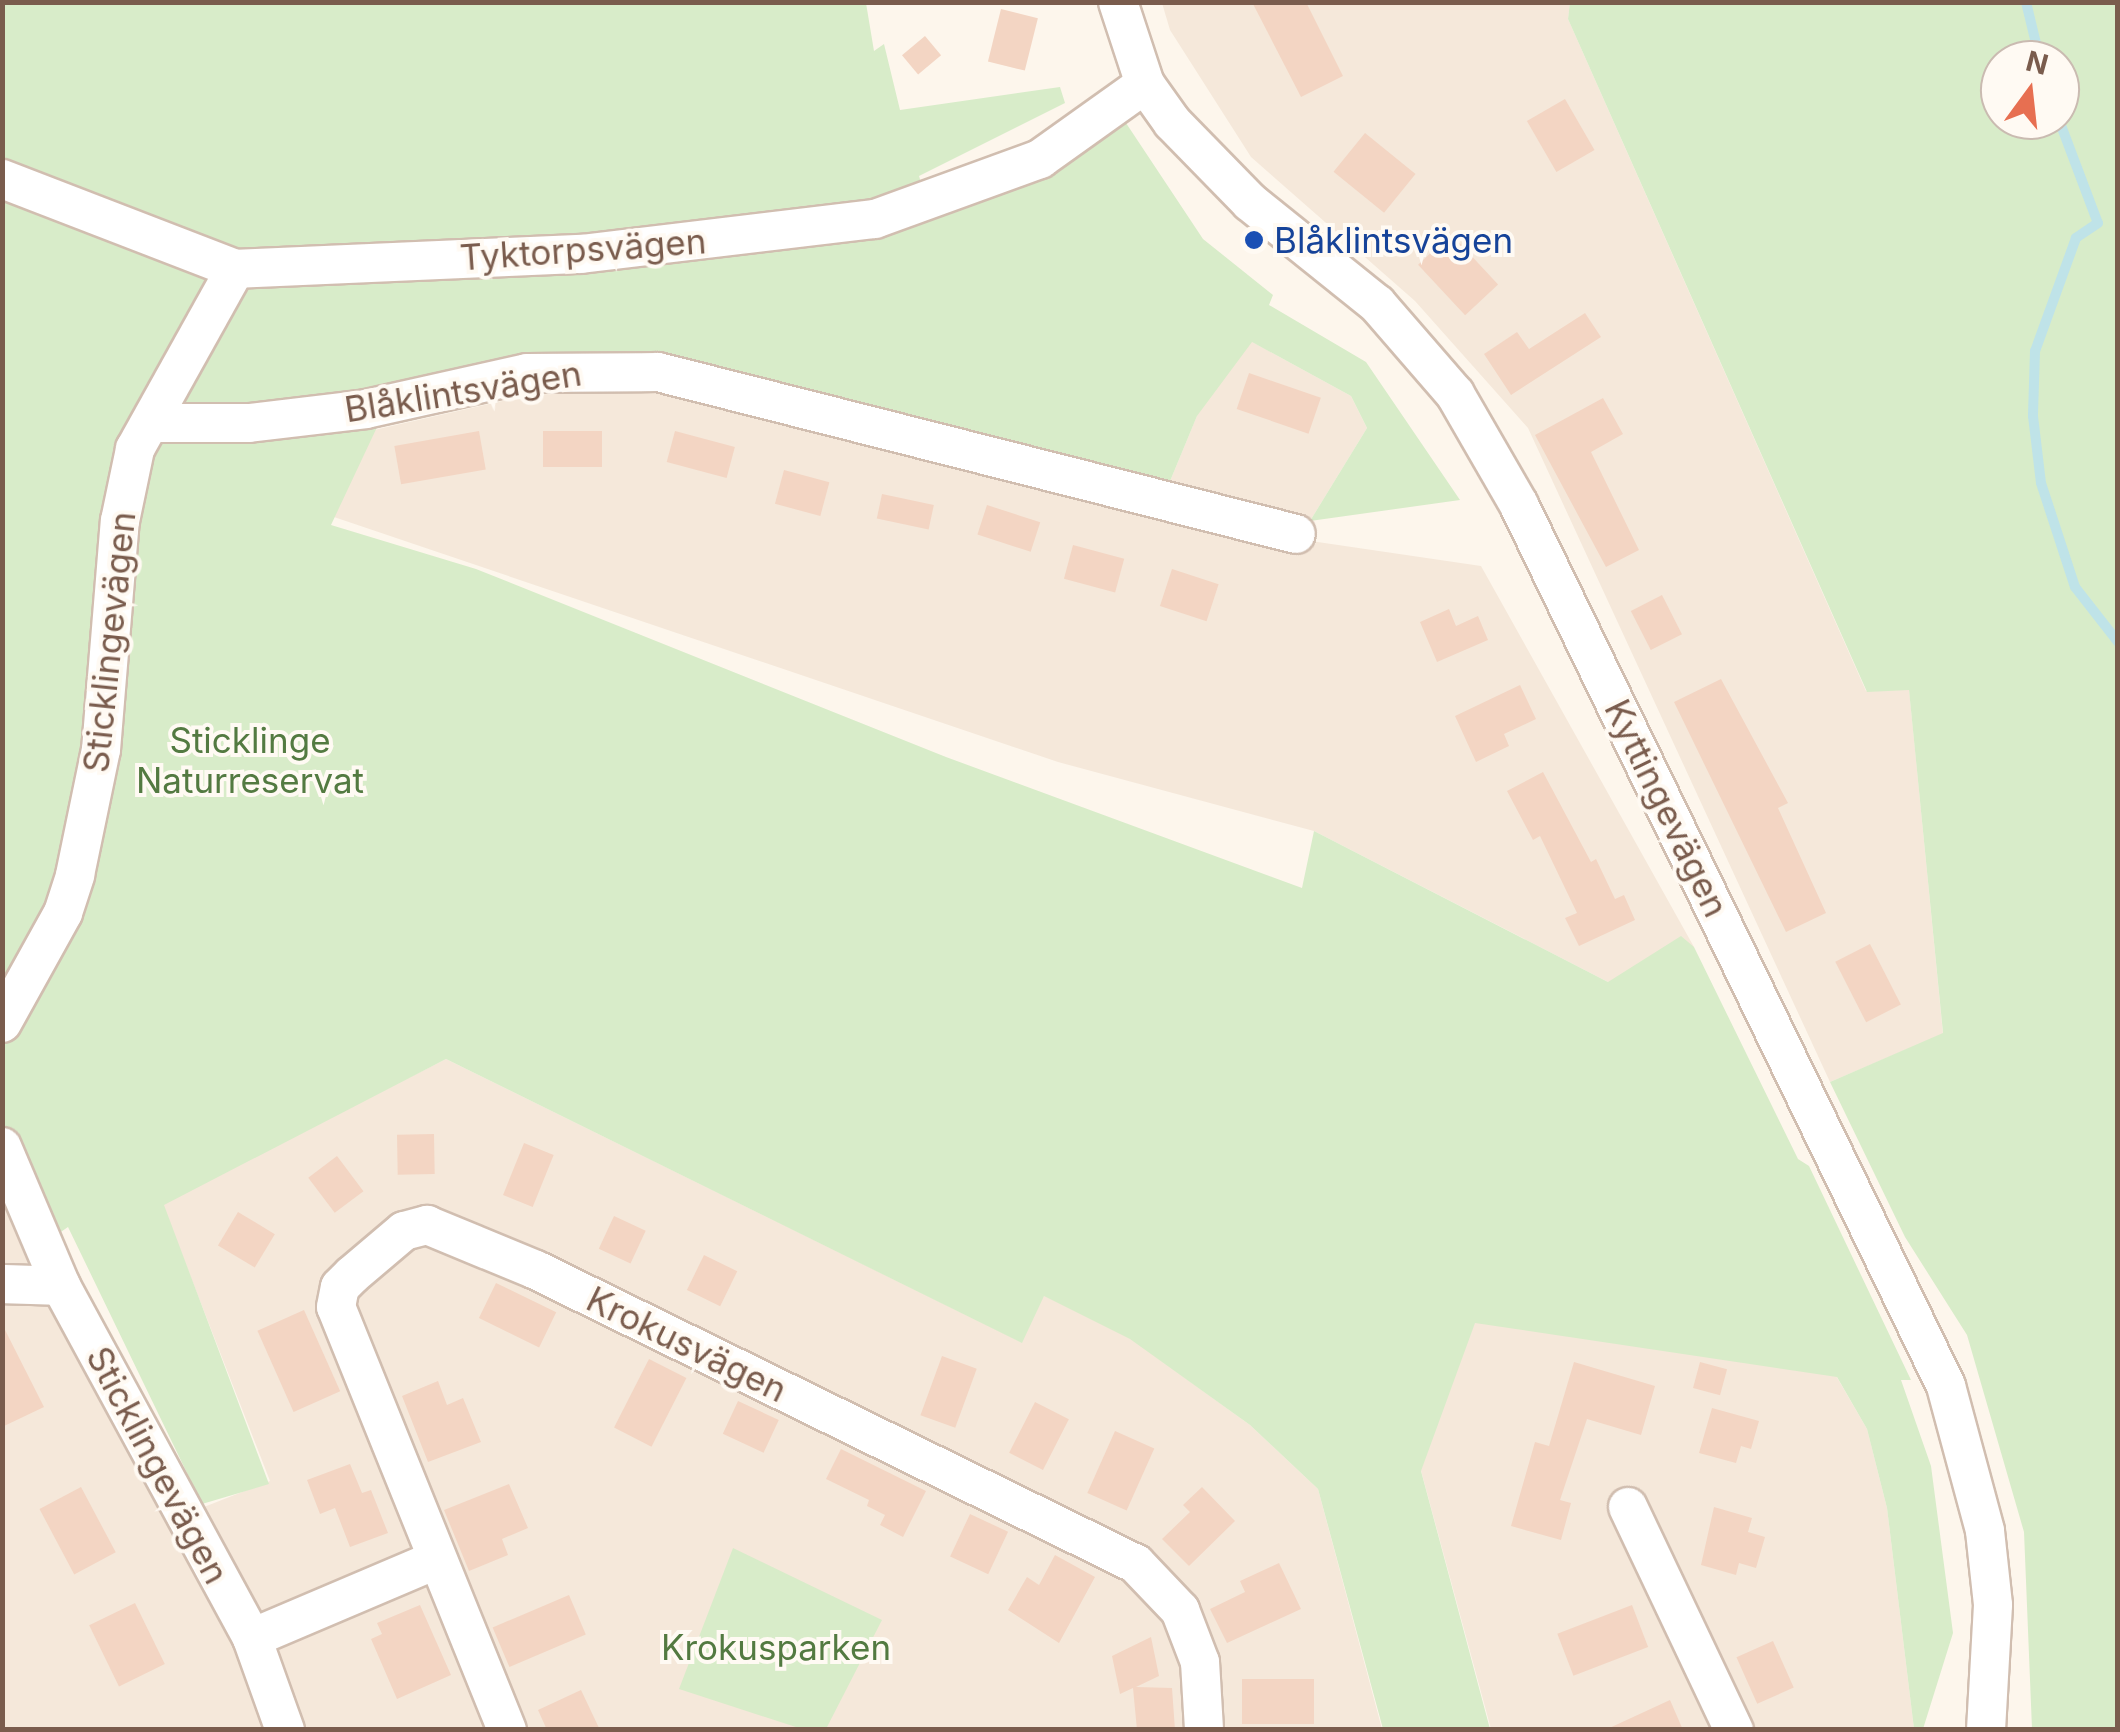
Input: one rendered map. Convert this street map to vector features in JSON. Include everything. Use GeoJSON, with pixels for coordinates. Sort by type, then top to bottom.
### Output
{"type":"FeatureCollection","features":[{"type":"Feature","properties":{"kind":"street","name":"Kyttingevägen"},"geometry":{"type":"LineString","coordinates":[[1118,2],[1145,84],[1250,202],[1377,304],[1454,394],[1518,505],[1946,1386],[1985,1531],[1993,1606],[1986,1730]]}},
{"type":"Feature","properties":{"kind":"street","name":"Tyktorpsvägen"},"geometry":{"type":"LineString","coordinates":[[2,179],[235,268],[581,254],[875,218],[1040,159],[1145,84]]}},
{"type":"Feature","properties":{"kind":"street","name":"Sticklingevägen"},"geometry":{"type":"LineString","coordinates":[[2,1023],[63,913],[74,876],[101,750],[120,521],[135,448],[235,268]]}},
{"type":"Feature","properties":{"kind":"street","name":"Blåklintsvägen"},"geometry":{"type":"LineString","coordinates":[[150,423],[248,423],[366,409],[527,373],[658,372],[1296,534]]}},
{"type":"Feature","properties":{"kind":"street","name":"Sticklingevägen"},"geometry":{"type":"LineString","coordinates":[[2,1147],[61,1286],[252,1638],[285,1730]]}},
{"type":"Feature","properties":{"kind":"street","name":"Krokusvägen"},"geometry":{"type":"LineString","coordinates":[[506,1730],[336,1307],[340,1287],[352,1275],[404,1232],[427,1225],[536,1270],[1136,1564],[1180,1610],[1200,1662],[1204,1730]]}},
{"type":"Feature","properties":{"kind":"street"},"geometry":{"type":"LineString","coordinates":[[2,1284],[61,1286]]}},
{"type":"Feature","properties":{"kind":"street"},"geometry":{"type":"LineString","coordinates":[[1628,1507],[1734,1730]]}},
{"type":"Feature","properties":{"kind":"street"},"geometry":{"type":"LineString","coordinates":[[252,1638],[436,1560]]}},
{"type":"Feature","properties":{"kind":"shaded area"},"geometry":{"type":"Polygon","coordinates":[[[1162,3],[1570,3],[1568,19],[1866,691],[1909,689],[1943,1034],[1830,1082],[1528,428],[1415,301],[1251,157],[1170,30],[1162,3]]]}},
{"type":"Feature","properties":{"kind":"shaded area"},"geometry":{"type":"Polygon","coordinates":[[[1232,331],[1351,396],[1367,428],[1310,521],[1168,486],[1232,331]]]}},
{"type":"Feature","properties":{"kind":"shaded area"},"geometry":{"type":"Polygon","coordinates":[[[677,388],[1203,525],[1481,566],[1694,947],[1612,984],[1314,831],[1058,762],[331,516],[374,430],[529,395],[677,388]]]}},
{"type":"Feature","properties":{"kind":"shaded area"},"geometry":{"type":"Polygon","coordinates":[[[446,1059],[1021,1342],[1051,1281],[1250,1425],[1318,1489],[1382,1729],[3,1729],[2,1175],[171,1520],[270,1481],[162,1203],[446,1059]]]}},
{"type":"Feature","properties":{"kind":"shaded area"},"geometry":{"type":"Polygon","coordinates":[[[1441,1312],[1835,1374],[1867,1429],[1887,1508],[1914,1729],[1491,1729],[1410,1430],[1441,1312]]]}},
{"type":"Feature","properties":{"kind":"green space"},"geometry":{"type":"Polygon","coordinates":[[[1570,2],[2117,3],[2117,1729],[2032,1729],[2024,1532],[1967,1335],[1905,1237],[1830,1082],[1943,1033],[1909,690],[1867,692],[1568,19],[1570,2]]]}},
{"type":"Feature","properties":{"kind":"green space","name":"Sticklinge Naturreservat"},"geometry":{"type":"Polygon","coordinates":[[[3,3],[866,3],[874,51],[884,44],[900,110],[1060,87],[1065,103],[919,176],[923,189],[1126,123],[1203,239],[1273,295],[1269,305],[1366,362],[1460,500],[1310,521],[1367,428],[1351,396],[1252,342],[1197,416],[1168,486],[702,369],[395,389],[331,525],[476,569],[946,757],[1302,888],[1314,831],[1608,982],[1681,936],[1694,947],[1798,1159],[1809,1166],[1911,1380],[1901,1380],[1931,1466],[1953,1633],[1923,1729],[1914,1729],[1887,1508],[1867,1429],[1837,1377],[1475,1323],[1421,1471],[1490,1729],[1383,1729],[1318,1489],[1250,1425],[1130,1339],[1044,1296],[1022,1343],[446,1059],[164,1205],[269,1484],[202,1504],[68,1227],[26,1256],[3,1195],[3,3]]]}},
{"type":"Feature","properties":{"kind":"green space","name":"Krokusparken"},"geometry":{"type":"Polygon","coordinates":[[[733,1548],[882,1620],[826,1729],[802,1729],[679,1689],[733,1548]]]}},
{"type":"Feature","properties":{"kind":"building"},"geometry":{"type":"Polygon","coordinates":[[[1252,2],[1306,2],[1343,76],[1301,97],[1252,2]]]}},
{"type":"Feature","properties":{"kind":"building"},"geometry":{"type":"Polygon","coordinates":[[[1001,9],[1038,18],[1025,71],[988,61],[1001,9]]]}},
{"type":"Feature","properties":{"kind":"building"},"geometry":{"type":"Polygon","coordinates":[[[925,36],[941,55],[918,74],[902,55],[925,36]]]}},
{"type":"Feature","properties":{"kind":"building"},"geometry":{"type":"Polygon","coordinates":[[[1565,99],[1594,150],[1556,172],[1527,121],[1565,99]]]}},
{"type":"Feature","properties":{"kind":"building"},"geometry":{"type":"Polygon","coordinates":[[[1365,133],[1416,174],[1384,213],[1334,172],[1365,133]]]}},
{"type":"Feature","properties":{"kind":"building"},"geometry":{"type":"Polygon","coordinates":[[[1451,234],[1498,284],[1465,315],[1418,265],[1451,234]]]}},
{"type":"Feature","properties":{"kind":"building"},"geometry":{"type":"Polygon","coordinates":[[[1585,313],[1601,337],[1511,395],[1484,354],[1517,332],[1529,349],[1585,313]]]}},
{"type":"Feature","properties":{"kind":"building"},"geometry":{"type":"Polygon","coordinates":[[[1249,373],[1321,398],[1308,434],[1237,409],[1249,373]]]}},
{"type":"Feature","properties":{"kind":"building"},"geometry":{"type":"Polygon","coordinates":[[[1603,398],[1623,434],[1591,452],[1639,550],[1606,567],[1535,435],[1603,398]]]}},
{"type":"Feature","properties":{"kind":"building"},"geometry":{"type":"Polygon","coordinates":[[[479,431],[486,469],[401,484],[394,446],[479,431]]]}},
{"type":"Feature","properties":{"kind":"building"},"geometry":{"type":"Polygon","coordinates":[[[543,431],[602,431],[602,467],[543,467],[543,431]]]}},
{"type":"Feature","properties":{"kind":"building"},"geometry":{"type":"Polygon","coordinates":[[[675,431],[735,447],[727,478],[667,462],[675,431]]]}},
{"type":"Feature","properties":{"kind":"building"},"geometry":{"type":"Polygon","coordinates":[[[784,470],[829,482],[820,516],[775,504],[784,470]]]}},
{"type":"Feature","properties":{"kind":"building"},"geometry":{"type":"Polygon","coordinates":[[[882,494],[934,505],[929,529],[877,518],[882,494]]]}},
{"type":"Feature","properties":{"kind":"building"},"geometry":{"type":"Polygon","coordinates":[[[987,505],[1040,522],[1031,552],[977,534],[987,505]]]}},
{"type":"Feature","properties":{"kind":"building"},"geometry":{"type":"Polygon","coordinates":[[[1073,545],[1124,559],[1115,593],[1064,579],[1073,545]]]}},
{"type":"Feature","properties":{"kind":"building"},"geometry":{"type":"Polygon","coordinates":[[[1172,569],[1219,584],[1207,621],[1160,606],[1172,569]]]}},
{"type":"Feature","properties":{"kind":"building"},"geometry":{"type":"Polygon","coordinates":[[[1662,595],[1682,634],[1651,650],[1631,611],[1662,595]]]}},
{"type":"Feature","properties":{"kind":"building"},"geometry":{"type":"Polygon","coordinates":[[[1449,609],[1456,626],[1478,616],[1488,640],[1437,662],[1420,622],[1449,609]]]}},
{"type":"Feature","properties":{"kind":"building"},"geometry":{"type":"Polygon","coordinates":[[[1721,679],[1788,803],[1778,808],[1826,913],[1786,932],[1674,702],[1721,679]]]}},
{"type":"Feature","properties":{"kind":"building"},"geometry":{"type":"Polygon","coordinates":[[[1520,685],[1536,719],[1504,734],[1509,746],[1476,762],[1455,716],[1520,685]]]}},
{"type":"Feature","properties":{"kind":"building"},"geometry":{"type":"Polygon","coordinates":[[[1543,772],[1591,862],[1596,859],[1615,899],[1624,895],[1635,920],[1579,946],[1565,918],[1577,913],[1540,836],[1533,840],[1507,791],[1543,772]]]}},
{"type":"Feature","properties":{"kind":"building"},"geometry":{"type":"Polygon","coordinates":[[[1870,944],[1901,1005],[1866,1022],[1835,962],[1870,944]]]}},
{"type":"Feature","properties":{"kind":"building"},"geometry":{"type":"Polygon","coordinates":[[[434,1134],[435,1174],[398,1175],[397,1135],[434,1134]]]}},
{"type":"Feature","properties":{"kind":"building"},"geometry":{"type":"Polygon","coordinates":[[[524,1143],[554,1155],[533,1207],[503,1195],[524,1143]]]}},
{"type":"Feature","properties":{"kind":"building"},"geometry":{"type":"Polygon","coordinates":[[[337,1156],[363,1191],[335,1213],[308,1178],[337,1156]]]}},
{"type":"Feature","properties":{"kind":"building"},"geometry":{"type":"Polygon","coordinates":[[[238,1212],[275,1234],[255,1268],[218,1245],[238,1212]]]}},
{"type":"Feature","properties":{"kind":"building"},"geometry":{"type":"Polygon","coordinates":[[[614,1216],[646,1231],[631,1263],[599,1249],[614,1216]]]}},
{"type":"Feature","properties":{"kind":"building"},"geometry":{"type":"Polygon","coordinates":[[[704,1255],[737,1271],[720,1306],[687,1290],[704,1255]]]}},
{"type":"Feature","properties":{"kind":"building"},"geometry":{"type":"Polygon","coordinates":[[[496,1283],[556,1312],[539,1347],[479,1318],[496,1283]]]}},
{"type":"Feature","properties":{"kind":"building"},"geometry":{"type":"Polygon","coordinates":[[[304,1310],[340,1391],[294,1412],[257,1331],[304,1310]]]}},
{"type":"Feature","properties":{"kind":"building"},"geometry":{"type":"Polygon","coordinates":[[[2,1324],[44,1407],[2,1427],[2,1324]]]}},
{"type":"Feature","properties":{"kind":"building"},"geometry":{"type":"Polygon","coordinates":[[[942,1356],[977,1369],[955,1428],[920,1415],[942,1356]]]}},
{"type":"Feature","properties":{"kind":"building"},"geometry":{"type":"Polygon","coordinates":[[[649,1359],[686,1378],[651,1447],[614,1428],[649,1359]]]}},
{"type":"Feature","properties":{"kind":"building"},"geometry":{"type":"Polygon","coordinates":[[[1574,1362],[1655,1386],[1641,1435],[1587,1419],[1560,1500],[1571,1503],[1561,1540],[1511,1526],[1535,1442],[1549,1446],[1574,1362]]]}},
{"type":"Feature","properties":{"kind":"building"},"geometry":{"type":"Polygon","coordinates":[[[1700,1362],[1727,1369],[1720,1395],[1693,1388],[1700,1362]]]}},
{"type":"Feature","properties":{"kind":"building"},"geometry":{"type":"Polygon","coordinates":[[[438,1381],[447,1405],[463,1398],[481,1442],[428,1462],[402,1396],[438,1381]]]}},
{"type":"Feature","properties":{"kind":"building"},"geometry":{"type":"Polygon","coordinates":[[[738,1401],[779,1420],[764,1453],[723,1434],[738,1401]]]}},
{"type":"Feature","properties":{"kind":"building"},"geometry":{"type":"Polygon","coordinates":[[[1035,1402],[1069,1419],[1043,1470],[1009,1453],[1035,1402]]]}},
{"type":"Feature","properties":{"kind":"building"},"geometry":{"type":"Polygon","coordinates":[[[1712,1408],[1759,1421],[1751,1449],[1741,1446],[1736,1463],[1699,1453],[1712,1408]]]}},
{"type":"Feature","properties":{"kind":"building"},"geometry":{"type":"Polygon","coordinates":[[[1115,1431],[1154,1448],[1127,1511],[1087,1493],[1115,1431]]]}},
{"type":"Feature","properties":{"kind":"building"},"geometry":{"type":"Polygon","coordinates":[[[841,1449],[926,1491],[903,1537],[880,1525],[885,1515],[867,1506],[869,1500],[826,1479],[841,1449]]]}},
{"type":"Feature","properties":{"kind":"building"},"geometry":{"type":"Polygon","coordinates":[[[350,1464],[362,1493],[371,1490],[388,1533],[350,1547],[335,1508],[320,1514],[307,1480],[350,1464]]]}},
{"type":"Feature","properties":{"kind":"building"},"geometry":{"type":"Polygon","coordinates":[[[509,1484],[528,1528],[502,1539],[508,1555],[469,1571],[444,1510],[509,1484]]]}},
{"type":"Feature","properties":{"kind":"building"},"geometry":{"type":"Polygon","coordinates":[[[81,1487],[116,1552],[74,1574],[40,1509],[81,1487]]]}},
{"type":"Feature","properties":{"kind":"building"},"geometry":{"type":"Polygon","coordinates":[[[1202,1487],[1235,1521],[1189,1566],[1162,1539],[1190,1512],[1183,1505],[1202,1487]]]}},
{"type":"Feature","properties":{"kind":"building"},"geometry":{"type":"Polygon","coordinates":[[[1714,1507],[1752,1518],[1748,1532],[1765,1537],[1756,1568],[1739,1563],[1736,1575],[1701,1565],[1714,1507]]]}},
{"type":"Feature","properties":{"kind":"building"},"geometry":{"type":"Polygon","coordinates":[[[970,1514],[1008,1532],[988,1574],[950,1557],[970,1514]]]}},
{"type":"Feature","properties":{"kind":"building"},"geometry":{"type":"Polygon","coordinates":[[[1055,1555],[1095,1577],[1059,1643],[1008,1610],[1027,1577],[1039,1585],[1055,1555]]]}},
{"type":"Feature","properties":{"kind":"building"},"geometry":{"type":"Polygon","coordinates":[[[1279,1563],[1301,1609],[1227,1643],[1210,1609],[1245,1592],[1240,1581],[1279,1563]]]}},
{"type":"Feature","properties":{"kind":"building"},"geometry":{"type":"Polygon","coordinates":[[[569,1595],[586,1635],[509,1667],[493,1627],[569,1595]]]}},
{"type":"Feature","properties":{"kind":"building"},"geometry":{"type":"Polygon","coordinates":[[[135,1603],[165,1664],[119,1686],[89,1625],[135,1603]]]}},
{"type":"Feature","properties":{"kind":"building"},"geometry":{"type":"Polygon","coordinates":[[[420,1605],[451,1675],[397,1699],[371,1639],[382,1634],[377,1623],[420,1605]]]}},
{"type":"Feature","properties":{"kind":"building"},"geometry":{"type":"Polygon","coordinates":[[[1632,1605],[1648,1647],[1573,1676],[1557,1634],[1632,1605]]]}},
{"type":"Feature","properties":{"kind":"building"},"geometry":{"type":"Polygon","coordinates":[[[1151,1637],[1159,1676],[1136,1687],[1172,1688],[1175,1730],[1137,1730],[1133,1688],[1120,1694],[1112,1656],[1151,1637]]]}},
{"type":"Feature","properties":{"kind":"building"},"geometry":{"type":"Polygon","coordinates":[[[1773,1641],[1794,1688],[1757,1704],[1736,1657],[1773,1641]]]}},
{"type":"Feature","properties":{"kind":"building"},"geometry":{"type":"Polygon","coordinates":[[[1242,1679],[1314,1679],[1314,1724],[1242,1724],[1242,1679]]]}},
{"type":"Feature","properties":{"kind":"building"},"geometry":{"type":"Polygon","coordinates":[[[581,1690],[600,1730],[547,1730],[538,1710],[581,1690]]]}},
{"type":"Feature","properties":{"kind":"building"},"geometry":{"type":"Polygon","coordinates":[[[1670,1700],[1683,1730],[1605,1730],[1670,1700]]]}},
{"type":"Feature","properties":{"kind":"waterway"},"geometry":{"type":"LineString","coordinates":[[2026,2],[2035,40]]}},
{"type":"Feature","properties":{"kind":"waterway"},"geometry":{"type":"LineString","coordinates":[[2067,140],[2098,223],[2076,238],[2035,351],[2033,416],[2041,483],[2075,587],[2118,642]]}},
{"type":"Feature","properties":{"kind":"place","name":"Blåklintsvägen"},"geometry":{"type":"Point","coordinates":[1254,240]}}]}
